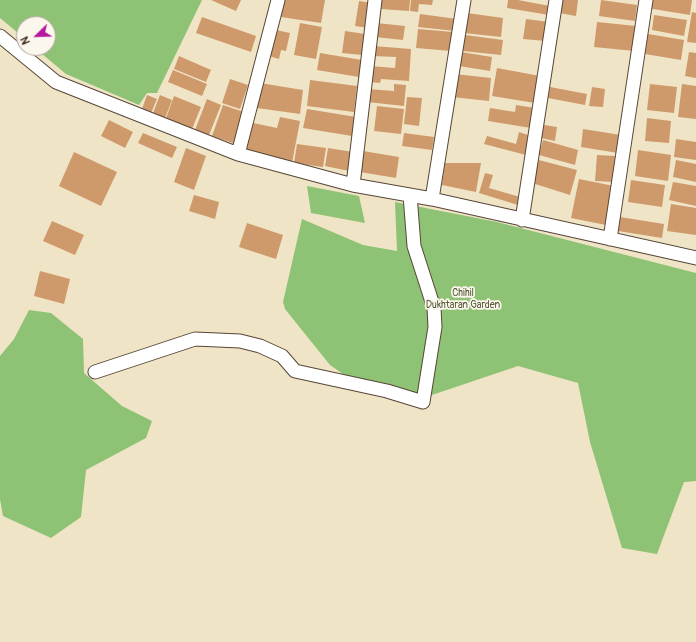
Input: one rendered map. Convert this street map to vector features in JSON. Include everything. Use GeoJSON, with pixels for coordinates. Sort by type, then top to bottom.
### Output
{"type":"FeatureCollection","features":[{"type":"Feature","properties":{"kind":"street"},"geometry":{"type":"LineString","coordinates":[[238,154],[278,0]]}},
{"type":"Feature","properties":{"kind":"street"},"geometry":{"type":"LineString","coordinates":[[353,185],[375,0]]}},
{"type":"Feature","properties":{"kind":"street"},"geometry":{"type":"LineString","coordinates":[[432,199],[464,0]]}},
{"type":"Feature","properties":{"kind":"street"},"geometry":{"type":"LineString","coordinates":[[522,220],[556,0]]}},
{"type":"Feature","properties":{"kind":"street"},"geometry":{"type":"LineString","coordinates":[[610,239],[646,0]]}},
{"type":"Feature","properties":{"kind":"street"},"geometry":{"type":"LineString","coordinates":[[0,36],[56,82],[238,154],[353,185],[432,199],[696,258]]}},
{"type":"Feature","properties":{"kind":"street"},"geometry":{"type":"LineString","coordinates":[[95,372],[195,339],[240,341],[260,346],[282,356],[295,371],[387,391],[423,402],[435,327],[434,308],[414,246],[410,195]]}},
{"type":"Feature","properties":{"kind":"green space"},"geometry":{"type":"Polygon","coordinates":[[[0,0],[202,0],[157,93],[147,93],[139,105],[66,74],[45,56],[56,56],[56,16],[16,16],[16,31],[0,18],[0,0]]]}},
{"type":"Feature","properties":{"kind":"green space"},"geometry":{"type":"Polygon","coordinates":[[[307,186],[359,196],[365,223],[311,213],[307,186]]]}},
{"type":"Feature","properties":{"kind":"green space","name":"Chihil Dukhtaran Garden"},"geometry":{"type":"Polygon","coordinates":[[[395,202],[497,222],[696,273],[696,481],[684,482],[657,554],[622,548],[590,442],[578,383],[518,366],[426,397],[353,381],[330,365],[285,309],[283,302],[302,219],[363,245],[397,251],[395,202]]]}},
{"type":"Feature","properties":{"kind":"green space"},"geometry":{"type":"Polygon","coordinates":[[[29,310],[51,313],[83,339],[84,373],[122,406],[152,421],[146,438],[86,470],[81,517],[51,538],[3,516],[0,499],[0,356],[14,339],[29,310]]]}},
{"type":"Feature","properties":{"kind":"building"},"geometry":{"type":"Polygon","coordinates":[[[211,0],[241,0],[236,11],[211,0]]]}},
{"type":"Feature","properties":{"kind":"building"},"geometry":{"type":"Polygon","coordinates":[[[284,0],[325,0],[321,23],[281,17],[284,0]]]}},
{"type":"Feature","properties":{"kind":"building"},"geometry":{"type":"Polygon","coordinates":[[[382,0],[410,0],[409,11],[381,9],[382,0]]]}},
{"type":"Feature","properties":{"kind":"building"},"geometry":{"type":"Polygon","coordinates":[[[411,0],[433,0],[432,5],[419,4],[418,12],[410,11],[411,0]]]}},
{"type":"Feature","properties":{"kind":"building"},"geometry":{"type":"Polygon","coordinates":[[[508,0],[518,0],[550,6],[549,15],[507,8],[508,0]]]}},
{"type":"Feature","properties":{"kind":"building"},"geometry":{"type":"Polygon","coordinates":[[[561,0],[578,0],[576,16],[559,13],[561,0]]]}},
{"type":"Feature","properties":{"kind":"building"},"geometry":{"type":"Polygon","coordinates":[[[601,0],[637,5],[635,21],[599,16],[601,0]]]}},
{"type":"Feature","properties":{"kind":"building"},"geometry":{"type":"Polygon","coordinates":[[[649,0],[692,0],[690,15],[647,8],[649,0]]]}},
{"type":"Feature","properties":{"kind":"building"},"geometry":{"type":"Polygon","coordinates":[[[359,1],[372,3],[369,28],[355,26],[359,1]]]}},
{"type":"Feature","properties":{"kind":"building"},"geometry":{"type":"Polygon","coordinates":[[[692,12],[696,13],[696,43],[687,42],[692,12]]]}},
{"type":"Feature","properties":{"kind":"building"},"geometry":{"type":"Polygon","coordinates":[[[467,13],[503,18],[501,37],[464,33],[467,13]]]}},
{"type":"Feature","properties":{"kind":"building"},"geometry":{"type":"Polygon","coordinates":[[[420,14],[457,19],[455,31],[418,27],[420,14]]]}},
{"type":"Feature","properties":{"kind":"building"},"geometry":{"type":"Polygon","coordinates":[[[654,15],[687,20],[684,36],[652,30],[654,15]]]}},
{"type":"Feature","properties":{"kind":"building"},"geometry":{"type":"Polygon","coordinates":[[[202,17],[256,36],[251,52],[196,33],[202,17]]]}},
{"type":"Feature","properties":{"kind":"building"},"geometry":{"type":"Polygon","coordinates":[[[526,19],[549,22],[546,41],[523,39],[526,19]]]}},
{"type":"Feature","properties":{"kind":"building"},"geometry":{"type":"Polygon","coordinates":[[[597,22],[636,26],[634,51],[594,47],[597,22]]]}},
{"type":"Feature","properties":{"kind":"building"},"geometry":{"type":"Polygon","coordinates":[[[300,23],[322,27],[316,59],[294,55],[300,23]]]}},
{"type":"Feature","properties":{"kind":"building"},"geometry":{"type":"Polygon","coordinates":[[[376,23],[405,26],[403,40],[375,37],[376,23]]]}},
{"type":"Feature","properties":{"kind":"building"},"geometry":{"type":"Polygon","coordinates":[[[418,29],[453,32],[451,51],[416,48],[418,29]]]}},
{"type":"Feature","properties":{"kind":"building"},"geometry":{"type":"Polygon","coordinates":[[[276,30],[290,33],[286,51],[281,50],[279,59],[269,56],[276,30]]]}},
{"type":"Feature","properties":{"kind":"building"},"geometry":{"type":"Polygon","coordinates":[[[345,31],[365,34],[362,55],[342,53],[345,31]]]}},
{"type":"Feature","properties":{"kind":"building"},"geometry":{"type":"Polygon","coordinates":[[[648,34],[684,40],[681,60],[645,54],[648,34]]]}},
{"type":"Feature","properties":{"kind":"building"},"geometry":{"type":"Polygon","coordinates":[[[465,35],[503,40],[501,55],[463,51],[465,35]]]}},
{"type":"Feature","properties":{"kind":"building"},"geometry":{"type":"Polygon","coordinates":[[[373,46],[411,49],[409,81],[381,79],[380,83],[369,82],[370,66],[395,68],[396,57],[372,56],[373,46]]]}},
{"type":"Feature","properties":{"kind":"building"},"geometry":{"type":"Polygon","coordinates":[[[461,52],[492,57],[490,71],[459,66],[461,52]]]}},
{"type":"Feature","properties":{"kind":"building"},"geometry":{"type":"Polygon","coordinates":[[[689,52],[696,53],[696,78],[685,76],[689,52]]]}},
{"type":"Feature","properties":{"kind":"building"},"geometry":{"type":"Polygon","coordinates":[[[320,53],[362,60],[359,77],[317,70],[320,53]]]}},
{"type":"Feature","properties":{"kind":"building"},"geometry":{"type":"Polygon","coordinates":[[[179,56],[211,70],[206,82],[174,69],[179,56]]]}},
{"type":"Feature","properties":{"kind":"building"},"geometry":{"type":"Polygon","coordinates":[[[497,68],[540,76],[535,103],[492,96],[497,68]]]}},
{"type":"Feature","properties":{"kind":"building"},"geometry":{"type":"Polygon","coordinates":[[[173,70],[207,84],[202,96],[168,82],[173,70]]]}},
{"type":"Feature","properties":{"kind":"building"},"geometry":{"type":"Polygon","coordinates":[[[454,74],[491,78],[489,101],[452,97],[454,74]]]}},
{"type":"Feature","properties":{"kind":"building"},"geometry":{"type":"Polygon","coordinates":[[[230,79],[248,85],[240,109],[222,103],[230,79]]]}},
{"type":"Feature","properties":{"kind":"building"},"geometry":{"type":"Polygon","coordinates":[[[310,80],[357,86],[354,112],[307,106],[310,80]]]}},
{"type":"Feature","properties":{"kind":"building"},"geometry":{"type":"Polygon","coordinates":[[[260,83],[303,90],[300,114],[257,108],[260,83]]]}},
{"type":"Feature","properties":{"kind":"building"},"geometry":{"type":"Polygon","coordinates":[[[394,84],[406,85],[404,106],[367,102],[368,89],[394,91],[394,84]]]}},
{"type":"Feature","properties":{"kind":"building"},"geometry":{"type":"Polygon","coordinates":[[[650,84],[677,87],[674,113],[647,110],[650,84]]]}},
{"type":"Feature","properties":{"kind":"building"},"geometry":{"type":"Polygon","coordinates":[[[682,84],[696,86],[696,119],[678,117],[682,84]]]}},
{"type":"Feature","properties":{"kind":"building"},"geometry":{"type":"Polygon","coordinates":[[[550,87],[587,94],[585,105],[548,98],[550,87]]]}},
{"type":"Feature","properties":{"kind":"building"},"geometry":{"type":"Polygon","coordinates":[[[592,87],[605,89],[603,107],[589,106],[592,87]]]}},
{"type":"Feature","properties":{"kind":"building"},"geometry":{"type":"Polygon","coordinates":[[[147,95],[157,99],[151,113],[142,109],[147,95]]]}},
{"type":"Feature","properties":{"kind":"building"},"geometry":{"type":"Polygon","coordinates":[[[160,95],[172,100],[165,118],[153,113],[160,95]]]}},
{"type":"Feature","properties":{"kind":"building"},"geometry":{"type":"Polygon","coordinates":[[[174,96],[201,107],[192,129],[166,118],[174,96]]]}},
{"type":"Feature","properties":{"kind":"building"},"geometry":{"type":"Polygon","coordinates":[[[407,97],[422,98],[419,126],[404,124],[407,97]]]}},
{"type":"Feature","properties":{"kind":"building"},"geometry":{"type":"Polygon","coordinates":[[[207,99],[221,105],[209,135],[195,130],[207,99]]]}},
{"type":"Feature","properties":{"kind":"building"},"geometry":{"type":"Polygon","coordinates":[[[223,105],[244,112],[233,143],[212,136],[223,105]]]}},
{"type":"Feature","properties":{"kind":"building"},"geometry":{"type":"Polygon","coordinates":[[[516,105],[535,108],[531,128],[488,121],[490,108],[515,112],[516,105]]]}},
{"type":"Feature","properties":{"kind":"building"},"geometry":{"type":"Polygon","coordinates":[[[377,106],[404,109],[401,134],[374,131],[377,106]]]}},
{"type":"Feature","properties":{"kind":"building"},"geometry":{"type":"Polygon","coordinates":[[[307,109],[356,117],[352,136],[303,128],[307,109]]]}},
{"type":"Feature","properties":{"kind":"building"},"geometry":{"type":"Polygon","coordinates":[[[280,117],[300,121],[292,163],[246,152],[253,123],[277,128],[280,117]]]}},
{"type":"Feature","properties":{"kind":"building"},"geometry":{"type":"Polygon","coordinates":[[[647,118],[671,121],[669,143],[645,141],[647,118]]]}},
{"type":"Feature","properties":{"kind":"building"},"geometry":{"type":"Polygon","coordinates":[[[109,120],[133,132],[125,148],[101,136],[109,120]]]}},
{"type":"Feature","properties":{"kind":"building"},"geometry":{"type":"Polygon","coordinates":[[[544,125],[557,127],[555,141],[541,138],[544,125]]]}},
{"type":"Feature","properties":{"kind":"building"},"geometry":{"type":"Polygon","coordinates":[[[583,129],[621,135],[618,153],[581,147],[583,129]]]}},
{"type":"Feature","properties":{"kind":"building"},"geometry":{"type":"Polygon","coordinates":[[[519,132],[531,136],[526,155],[484,144],[487,136],[516,144],[519,132]]]}},
{"type":"Feature","properties":{"kind":"building"},"geometry":{"type":"Polygon","coordinates":[[[143,133],[177,147],[172,158],[138,143],[143,133]]]}},
{"type":"Feature","properties":{"kind":"building"},"geometry":{"type":"Polygon","coordinates":[[[404,133],[434,137],[432,150],[402,146],[404,133]]]}},
{"type":"Feature","properties":{"kind":"building"},"geometry":{"type":"Polygon","coordinates":[[[676,139],[696,142],[696,160],[674,157],[676,139]]]}},
{"type":"Feature","properties":{"kind":"building"},"geometry":{"type":"Polygon","coordinates":[[[543,140],[578,150],[575,165],[539,155],[543,140]]]}},
{"type":"Feature","properties":{"kind":"building"},"geometry":{"type":"Polygon","coordinates":[[[297,144],[326,148],[323,167],[294,163],[297,144]]]}},
{"type":"Feature","properties":{"kind":"building"},"geometry":{"type":"Polygon","coordinates":[[[186,148],[206,156],[194,190],[174,182],[186,148]]]}},
{"type":"Feature","properties":{"kind":"building"},"geometry":{"type":"Polygon","coordinates":[[[328,148],[353,152],[349,171],[325,166],[328,148]]]}},
{"type":"Feature","properties":{"kind":"building"},"geometry":{"type":"Polygon","coordinates":[[[638,150],[671,155],[668,181],[635,176],[638,150]]]}},
{"type":"Feature","properties":{"kind":"building"},"geometry":{"type":"Polygon","coordinates":[[[363,151],[399,157],[396,178],[360,172],[363,151]]]}},
{"type":"Feature","properties":{"kind":"building"},"geometry":{"type":"Polygon","coordinates":[[[74,152],[117,172],[101,206],[59,186],[74,152]]]}},
{"type":"Feature","properties":{"kind":"building"},"geometry":{"type":"Polygon","coordinates":[[[597,155],[615,156],[613,182],[595,181],[597,155]]]}},
{"type":"Feature","properties":{"kind":"building"},"geometry":{"type":"Polygon","coordinates":[[[539,160],[577,170],[570,195],[532,183],[539,160]]]}},
{"type":"Feature","properties":{"kind":"building"},"geometry":{"type":"Polygon","coordinates":[[[676,160],[696,164],[696,182],[673,177],[676,160]]]}},
{"type":"Feature","properties":{"kind":"building"},"geometry":{"type":"Polygon","coordinates":[[[445,163],[481,163],[476,192],[442,185],[445,163]]]}},
{"type":"Feature","properties":{"kind":"building"},"geometry":{"type":"Polygon","coordinates":[[[485,173],[493,175],[489,188],[520,197],[518,205],[479,193],[485,173]]]}},
{"type":"Feature","properties":{"kind":"building"},"geometry":{"type":"Polygon","coordinates":[[[579,179],[614,186],[606,225],[571,218],[579,179]]]}},
{"type":"Feature","properties":{"kind":"building"},"geometry":{"type":"Polygon","coordinates":[[[631,180],[665,185],[662,207],[628,202],[631,180]]]}},
{"type":"Feature","properties":{"kind":"building"},"geometry":{"type":"Polygon","coordinates":[[[673,182],[696,186],[696,206],[669,200],[673,182]]]}},
{"type":"Feature","properties":{"kind":"building"},"geometry":{"type":"Polygon","coordinates":[[[194,195],[219,202],[215,219],[189,211],[194,195]]]}},
{"type":"Feature","properties":{"kind":"building"},"geometry":{"type":"Polygon","coordinates":[[[671,204],[696,208],[696,235],[667,231],[671,204]]]}},
{"type":"Feature","properties":{"kind":"building"},"geometry":{"type":"Polygon","coordinates":[[[620,217],[664,224],[662,238],[618,231],[620,217]]]}},
{"type":"Feature","properties":{"kind":"building"},"geometry":{"type":"Polygon","coordinates":[[[52,221],[84,235],[75,255],[43,241],[52,221]]]}},
{"type":"Feature","properties":{"kind":"building"},"geometry":{"type":"Polygon","coordinates":[[[247,223],[283,235],[276,259],[239,247],[247,223]]]}},
{"type":"Feature","properties":{"kind":"building"},"geometry":{"type":"Polygon","coordinates":[[[40,271],[70,279],[64,304],[34,296],[40,271]]]}}]}
